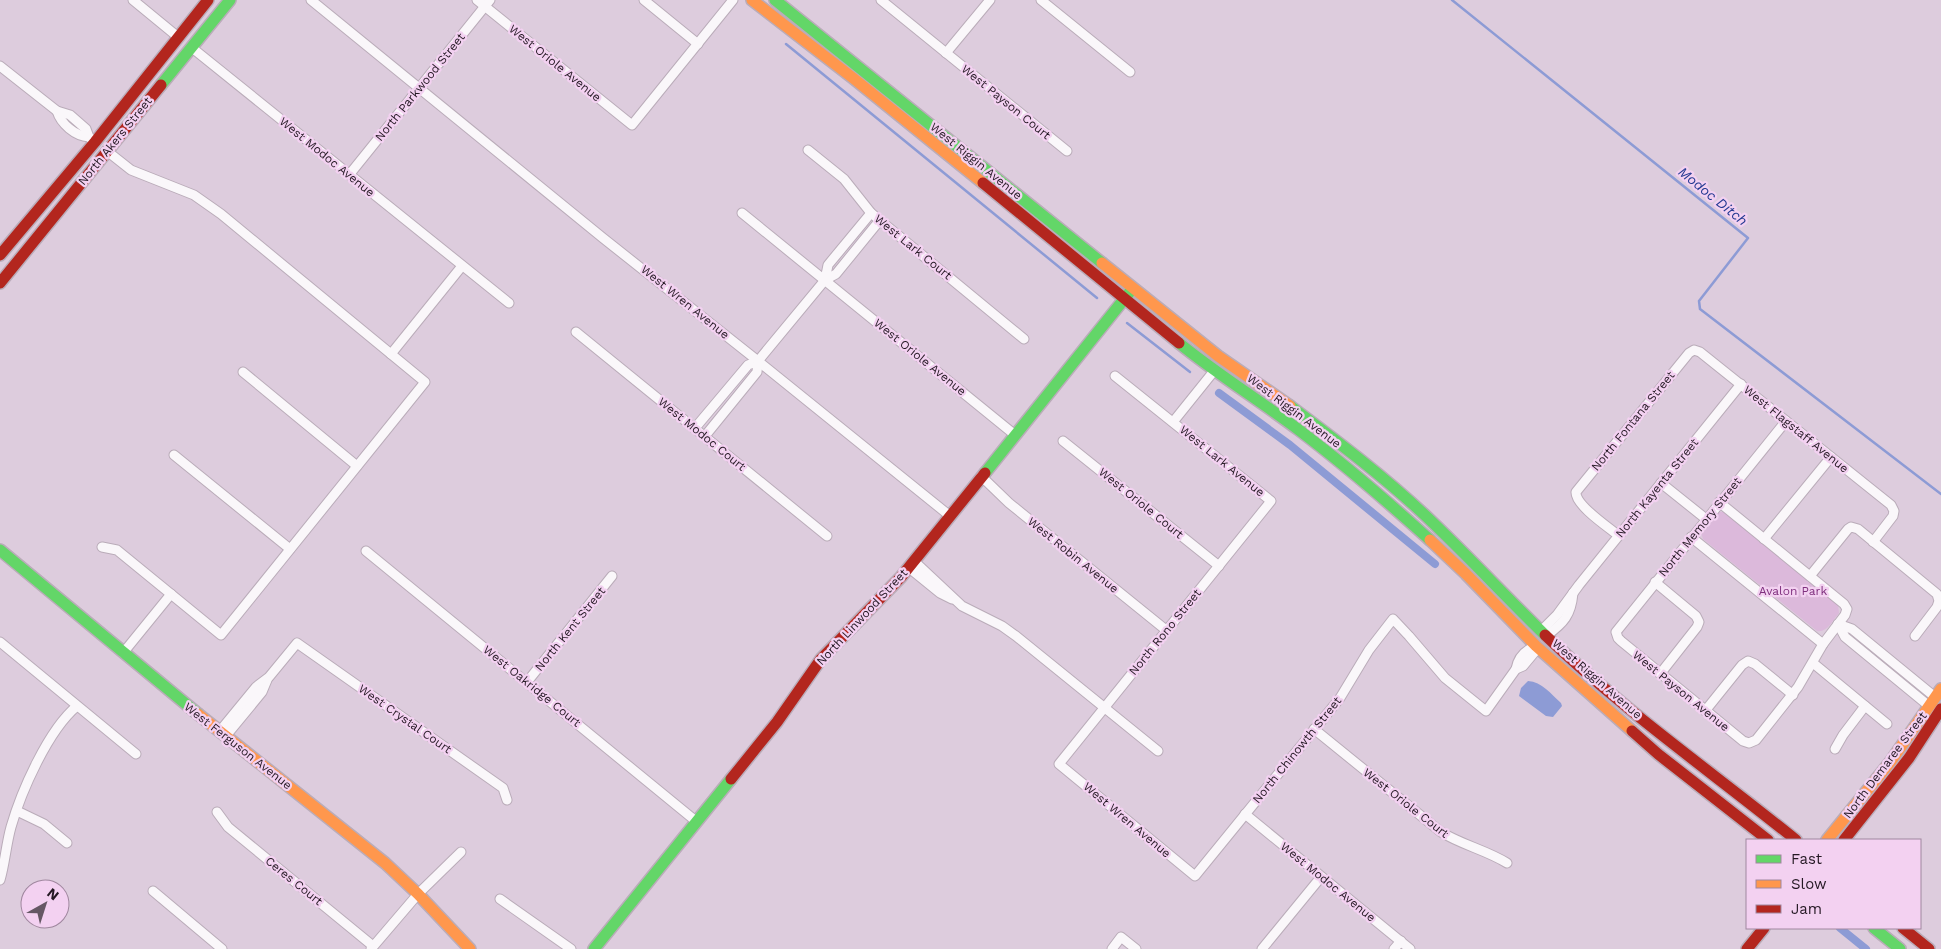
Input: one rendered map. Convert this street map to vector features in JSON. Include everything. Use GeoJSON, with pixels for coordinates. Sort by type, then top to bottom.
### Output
{"type":"FeatureCollection","features":[{"type":"Feature","properties":{"kind":"main road","name":"North Akers Street"},"geometry":{"type":"LineString","coordinates":[[0,254],[92,139],[139,87],[209,0]]}},
{"type":"Feature","properties":{"kind":"main road"},"geometry":{"type":"LineString","coordinates":[[191,47],[193,30],[204,19],[210,7],[209,0]]}},
{"type":"Feature","properties":{"kind":"main road"},"geometry":{"type":"LineString","coordinates":[[219,14],[224,0]]}},
{"type":"Feature","properties":{"kind":"main road","name":"North Akers Street"},"geometry":{"type":"LineString","coordinates":[[0,282],[230,0]]}},
{"type":"Feature","properties":{"kind":"main road","name":"West Riggin Avenue"},"geometry":{"type":"LineString","coordinates":[[752,0],[838,66],[1214,371],[1299,430],[1400,513],[1466,574],[1537,647],[1658,754],[1767,839]]}},
{"type":"Feature","properties":{"kind":"main road"},"geometry":{"type":"LineString","coordinates":[[767,0],[816,38],[828,43]]}},
{"type":"Feature","properties":{"kind":"main road","name":"West Riggin Avenue"},"geometry":{"type":"LineString","coordinates":[[775,0],[1218,356],[1294,408],[1405,497],[1483,571],[1543,633],[1617,698],[1795,839]]}},
{"type":"Feature","properties":{"kind":"main road"},"geometry":{"type":"LineString","coordinates":[[107,150],[105,143],[109,136],[137,102],[139,87]]}},
{"type":"Feature","properties":{"kind":"main road"},"geometry":{"type":"LineString","coordinates":[[72,193],[71,184],[98,149],[92,139]]}},
{"type":"Feature","properties":{"kind":"main road","name":"North Linwood Street"},"geometry":{"type":"LineString","coordinates":[[594,949],[777,722],[821,658],[887,593],[1133,288]]}},
{"type":"Feature","properties":{"kind":"main road","name":"West Ferguson Avenue"},"geometry":{"type":"LineString","coordinates":[[0,550],[222,735],[357,840],[418,894],[470,949]]}},
{"type":"Feature","properties":{"kind":"main road"},"geometry":{"type":"LineString","coordinates":[[1466,574],[1485,584],[1539,635],[1543,633]]}},
{"type":"Feature","properties":{"kind":"main road"},"geometry":{"type":"LineString","coordinates":[[1537,647],[1540,645],[1548,648],[1597,690],[1617,698]]}},
{"type":"Feature","properties":{"kind":"main road"},"geometry":{"type":"LineString","coordinates":[[1909,758],[1911,744],[1933,710],[1935,697]]}},
{"type":"Feature","properties":{"kind":"main road","name":"North Demaree Street"},"geometry":{"type":"LineString","coordinates":[[1828,839],[1891,761],[1935,697]]}},
{"type":"Feature","properties":{"kind":"main road","name":"North Demaree Street"},"geometry":{"type":"LineString","coordinates":[[1845,839],[1909,758],[1941,709]]}},
{"type":"Feature","properties":{"kind":"main road"},"geometry":{"type":"LineString","coordinates":[[1747,949],[1763,929]]}},
{"type":"Feature","properties":{"kind":"main road"},"geometry":{"type":"LineString","coordinates":[[1875,929],[1900,949]]}},
{"type":"Feature","properties":{"kind":"main road"},"geometry":{"type":"LineString","coordinates":[[1904,929],[1929,949]]}},
{"type":"Feature","properties":{"kind":"main road"},"geometry":{"type":"LineString","coordinates":[[1889,940],[1912,949]]}},
{"type":"Feature","properties":{"kind":"street"},"geometry":{"type":"LineString","coordinates":[[132,0],[178,37]]}},
{"type":"Feature","properties":{"kind":"street","name":"West Wren Avenue"},"geometry":{"type":"LineString","coordinates":[[310,0],[950,516]]}},
{"type":"Feature","properties":{"kind":"street","name":"West Oriole Avenue"},"geometry":{"type":"LineString","coordinates":[[478,0],[488,3],[632,125],[698,44]]}},
{"type":"Feature","properties":{"kind":"street"},"geometry":{"type":"LineString","coordinates":[[644,0],[698,44],[733,0]]}},
{"type":"Feature","properties":{"kind":"street"},"geometry":{"type":"LineString","coordinates":[[881,0],[946,53],[990,0]]}},
{"type":"Feature","properties":{"kind":"street"},"geometry":{"type":"LineString","coordinates":[[1041,0],[1130,72]]}},
{"type":"Feature","properties":{"kind":"street","name":"North Parkwood Street"},"geometry":{"type":"LineString","coordinates":[[349,175],[488,3]]}},
{"type":"Feature","properties":{"kind":"street","name":"West Modoc Avenue"},"geometry":{"type":"LineString","coordinates":[[191,47],[462,266]]}},
{"type":"Feature","properties":{"kind":"street","name":"West Payson Court"},"geometry":{"type":"LineString","coordinates":[[946,53],[1067,151]]}},
{"type":"Feature","properties":{"kind":"street"},"geometry":{"type":"LineString","coordinates":[[0,66],[57,111],[66,113],[72,123],[86,129],[92,139]]}},
{"type":"Feature","properties":{"kind":"street"},"geometry":{"type":"LineString","coordinates":[[102,547],[117,550],[221,635],[425,382],[222,214],[194,195],[131,170],[107,150]]}},
{"type":"Feature","properties":{"kind":"street","name":"West Lark Court"},"geometry":{"type":"LineString","coordinates":[[808,150],[844,179],[871,214],[1024,339]]}},
{"type":"Feature","properties":{"kind":"street"},"geometry":{"type":"LineString","coordinates":[[742,213],[825,280]]}},
{"type":"Feature","properties":{"kind":"street"},"geometry":{"type":"LineString","coordinates":[[825,280],[828,265],[871,214]]}},
{"type":"Feature","properties":{"kind":"street"},"geometry":{"type":"LineString","coordinates":[[695,428],[748,365],[758,361],[825,280],[836,274],[880,220]]}},
{"type":"Feature","properties":{"kind":"street"},"geometry":{"type":"LineString","coordinates":[[390,354],[462,266],[509,303]]}},
{"type":"Feature","properties":{"kind":"street","name":"West Oriole Avenue"},"geometry":{"type":"LineString","coordinates":[[825,280],[1015,435]]}},
{"type":"Feature","properties":{"kind":"street","name":"West Modoc Court"},"geometry":{"type":"LineString","coordinates":[[576,332],[827,536]]}},
{"type":"Feature","properties":{"kind":"street","name":"West Flagstaff Avenue"},"geometry":{"type":"LineString","coordinates":[[1694,350],[1700,352],[1891,504],[1894,511],[1891,519],[1873,542]]}},
{"type":"Feature","properties":{"kind":"street","name":"North Fontana Street"},"geometry":{"type":"LineString","coordinates":[[1618,535],[1580,504],[1575,496],[1590,474],[1689,353],[1694,350]]}},
{"type":"Feature","properties":{"kind":"street"},"geometry":{"type":"LineString","coordinates":[[705,436],[757,372],[758,361]]}},
{"type":"Feature","properties":{"kind":"street"},"geometry":{"type":"LineString","coordinates":[[1115,376],[1173,422],[1214,371]]}},
{"type":"Feature","properties":{"kind":"street"},"geometry":{"type":"LineString","coordinates":[[243,372],[357,466]]}},
{"type":"Feature","properties":{"kind":"street","name":"North Kayenta Street"},"geometry":{"type":"LineString","coordinates":[[1543,633],[1565,611],[1573,592],[1740,384]]}},
{"type":"Feature","properties":{"kind":"street","name":"North Memory Street"},"geometry":{"type":"LineString","coordinates":[[1616,635],[1618,628],[1654,582],[1786,421]]}},
{"type":"Feature","properties":{"kind":"street","name":"West Lark Avenue"},"geometry":{"type":"LineString","coordinates":[[1173,422],[1271,501]]}},
{"type":"Feature","properties":{"kind":"street","name":"West Oriole Court"},"geometry":{"type":"LineString","coordinates":[[1063,441],[1219,566]]}},
{"type":"Feature","properties":{"kind":"street"},"geometry":{"type":"LineString","coordinates":[[174,454],[290,550]]}},
{"type":"Feature","properties":{"kind":"street"},"geometry":{"type":"LineString","coordinates":[[1764,538],[1831,457]]}},
{"type":"Feature","properties":{"kind":"street","name":"West Robin Avenue"},"geometry":{"type":"LineString","coordinates":[[981,476],[1009,503],[1166,630]]}},
{"type":"Feature","properties":{"kind":"street"},"geometry":{"type":"LineString","coordinates":[[1661,482],[1706,519]]}},
{"type":"Feature","properties":{"kind":"street","name":"North Rono Street"},"geometry":{"type":"LineString","coordinates":[[1059,764],[1271,501]]}},
{"type":"Feature","properties":{"kind":"street"},"geometry":{"type":"LineString","coordinates":[[1705,711],[1742,665],[1748,661],[1755,664],[1793,695],[1823,644],[1847,609],[1844,604],[1719,502]]}},
{"type":"Feature","properties":{"kind":"street"},"geometry":{"type":"LineString","coordinates":[[1810,576],[1846,531],[1852,528],[1858,530],[1939,598],[1937,607],[1915,636]]}},
{"type":"Feature","properties":{"kind":"street"},"geometry":{"type":"LineString","coordinates":[[1691,537],[1823,644]]}},
{"type":"Feature","properties":{"kind":"street","name":"West Oakridge Court"},"geometry":{"type":"LineString","coordinates":[[366,551],[697,822]]}},
{"type":"Feature","properties":{"kind":"street"},"geometry":{"type":"LineString","coordinates":[[911,564],[940,593],[972,612],[1002,626],[1016,636],[1158,751]]}},
{"type":"Feature","properties":{"kind":"street","name":"North Kent Street"},"geometry":{"type":"LineString","coordinates":[[527,682],[612,576]]}},
{"type":"Feature","properties":{"kind":"street"},"geometry":{"type":"LineString","coordinates":[[1654,582],[1696,616],[1700,622],[1660,674]]}},
{"type":"Feature","properties":{"kind":"street"},"geometry":{"type":"LineString","coordinates":[[123,653],[171,594]]}},
{"type":"Feature","properties":{"kind":"street","name":"North Chinowth Street"},"geometry":{"type":"LineString","coordinates":[[1195,876],[1344,693],[1369,650],[1392,620],[1410,636],[1440,673],[1486,711],[1516,669],[1517,661],[1528,649],[1537,647]]}},
{"type":"Feature","properties":{"kind":"street"},"geometry":{"type":"LineString","coordinates":[[1838,624],[1852,629],[1935,697]]}},
{"type":"Feature","properties":{"kind":"street"},"geometry":{"type":"LineString","coordinates":[[1838,624],[1845,637],[1872,659],[1935,697]]}},
{"type":"Feature","properties":{"kind":"street","name":"West Payson Avenue"},"geometry":{"type":"LineString","coordinates":[[1616,635],[1620,641],[1743,742],[1749,743],[1756,740],[1793,695]]}},
{"type":"Feature","properties":{"kind":"street"},"geometry":{"type":"LineString","coordinates":[[0,642],[136,754]]}},
{"type":"Feature","properties":{"kind":"street","name":"West Crystal Court"},"geometry":{"type":"LineString","coordinates":[[222,735],[256,687],[269,677],[297,643],[503,788],[508,800]]}},
{"type":"Feature","properties":{"kind":"street"},"geometry":{"type":"LineString","coordinates":[[1872,659],[1878,651]]}},
{"type":"Feature","properties":{"kind":"street"},"geometry":{"type":"LineString","coordinates":[[1813,663],[1887,724]]}},
{"type":"Feature","properties":{"kind":"street"},"geometry":{"type":"LineString","coordinates":[[1,876],[17,811],[34,770],[70,712],[77,706]]}},
{"type":"Feature","properties":{"kind":"street"},"geometry":{"type":"LineString","coordinates":[[1835,749],[1865,706]]}},
{"type":"Feature","properties":{"kind":"street","name":"West Oriole Court"},"geometry":{"type":"LineString","coordinates":[[1314,729],[1441,832],[1507,863]]}},
{"type":"Feature","properties":{"kind":"street","name":"West Wren Avenue"},"geometry":{"type":"LineString","coordinates":[[1059,764],[1195,876]]}},
{"type":"Feature","properties":{"kind":"street"},"geometry":{"type":"LineString","coordinates":[[17,811],[44,824],[67,843]]}},
{"type":"Feature","properties":{"kind":"street","name":"Ceres Court"},"geometry":{"type":"LineString","coordinates":[[217,812],[228,827],[372,948]]}},
{"type":"Feature","properties":{"kind":"street","name":"West Modoc Avenue"},"geometry":{"type":"LineString","coordinates":[[1245,814],[1410,949]]}},
{"type":"Feature","properties":{"kind":"street"},"geometry":{"type":"LineString","coordinates":[[372,948],[418,894],[461,852]]}},
{"type":"Feature","properties":{"kind":"street"},"geometry":{"type":"LineString","coordinates":[[1262,949],[1321,876]]}},
{"type":"Feature","properties":{"kind":"street"},"geometry":{"type":"LineString","coordinates":[[153,890],[222,949]]}},
{"type":"Feature","properties":{"kind":"street"},"geometry":{"type":"LineString","coordinates":[[500,899],[571,949]]}},
{"type":"Feature","properties":{"kind":"street"},"geometry":{"type":"LineString","coordinates":[[1112,949],[1121,937],[1136,949]]}},
{"type":"Feature","properties":{"kind":"street"},"geometry":{"type":"LineString","coordinates":[[1394,949],[1401,941]]}},
{"type":"Feature","properties":{"kind":"green space","name":"Avalon Park"},"geometry":{"type":"Polygon","coordinates":[[[1719,512],[1723,512],[1838,605],[1839,613],[1827,628],[1817,631],[1703,539],[1701,533],[1719,512]]]}},
{"type":"Feature","properties":{"kind":"water"},"geometry":{"type":"Polygon","coordinates":[[[1528,681],[1542,686],[1561,703],[1562,706],[1553,717],[1546,716],[1519,696],[1521,688],[1528,681]]]}},
{"type":"Feature","properties":{"kind":"waterway","name":"Modoc Ditch"},"geometry":{"type":"LineString","coordinates":[[1452,0],[1748,238],[1699,301],[1700,309],[1941,494]]}},
{"type":"Feature","properties":{"kind":"waterway"},"geometry":{"type":"LineString","coordinates":[[786,44],[1097,298]]}},
{"type":"Feature","properties":{"kind":"waterway"},"geometry":{"type":"LineString","coordinates":[[1127,323],[1190,372]]}},
{"type":"Feature","properties":{"kind":"waterway"},"geometry":{"type":"LineString","coordinates":[[1219,393],[1290,445],[1435,564]]}},
{"type":"Feature","properties":{"kind":"waterway"},"geometry":{"type":"LineString","coordinates":[[1841,929],[1866,949]]}},
{"type":"Feature","properties":{"kind":"traffic: fast"},"geometry":{"type":"LineString","coordinates":[[161,85],[230,0]]}},
{"type":"Feature","properties":{"kind":"traffic: fast"},"geometry":{"type":"LineString","coordinates":[[775,0],[1102,263]]}},
{"type":"Feature","properties":{"kind":"traffic: fast"},"geometry":{"type":"LineString","coordinates":[[985,473],[1129,293]]}},
{"type":"Feature","properties":{"kind":"traffic: fast"},"geometry":{"type":"LineString","coordinates":[[1179,343],[1316,443],[1430,540]]}},
{"type":"Feature","properties":{"kind":"traffic: fast"},"geometry":{"type":"LineString","coordinates":[[1290,406],[1413,504],[1545,635]]}},
{"type":"Feature","properties":{"kind":"traffic: fast"},"geometry":{"type":"LineString","coordinates":[[0,550],[198,714]]}},
{"type":"Feature","properties":{"kind":"traffic: fast"},"geometry":{"type":"LineString","coordinates":[[594,949],[731,779]]}},
{"type":"Feature","properties":{"kind":"traffic: fast"},"geometry":{"type":"LineString","coordinates":[[1875,929],[1900,949]]}},
{"type":"Feature","properties":{"kind":"traffic: slow"},"geometry":{"type":"LineString","coordinates":[[752,0],[853,78],[983,183]]}},
{"type":"Feature","properties":{"kind":"traffic: slow"},"geometry":{"type":"LineString","coordinates":[[1102,263],[1218,356],[1290,406]]}},
{"type":"Feature","properties":{"kind":"traffic: slow"},"geometry":{"type":"LineString","coordinates":[[1430,540],[1536,646],[1632,731]]}},
{"type":"Feature","properties":{"kind":"traffic: slow"},"geometry":{"type":"LineString","coordinates":[[1828,839],[1891,761],[1941,689]]}},
{"type":"Feature","properties":{"kind":"traffic: slow"},"geometry":{"type":"LineString","coordinates":[[198,714],[385,863],[418,894],[470,949]]}},
{"type":"Feature","properties":{"kind":"traffic: jam"},"geometry":{"type":"LineString","coordinates":[[0,255],[95,142],[208,0]]}},
{"type":"Feature","properties":{"kind":"traffic: jam"},"geometry":{"type":"LineString","coordinates":[[0,283],[161,85]]}},
{"type":"Feature","properties":{"kind":"traffic: jam"},"geometry":{"type":"LineString","coordinates":[[983,183],[1179,343]]}},
{"type":"Feature","properties":{"kind":"traffic: jam"},"geometry":{"type":"LineString","coordinates":[[731,779],[777,722],[821,659],[901,577],[985,473]]}},
{"type":"Feature","properties":{"kind":"traffic: jam"},"geometry":{"type":"LineString","coordinates":[[1545,635],[1605,689],[1795,839]]}},
{"type":"Feature","properties":{"kind":"traffic: jam"},"geometry":{"type":"LineString","coordinates":[[1845,839],[1909,758],[1941,709]]}},
{"type":"Feature","properties":{"kind":"traffic: jam"},"geometry":{"type":"LineString","coordinates":[[1632,731],[1658,754],[1767,839]]}},
{"type":"Feature","properties":{"kind":"traffic: jam"},"geometry":{"type":"LineString","coordinates":[[1747,949],[1763,929]]}},
{"type":"Feature","properties":{"kind":"traffic: jam"},"geometry":{"type":"LineString","coordinates":[[1904,929],[1929,949]]}}]}
